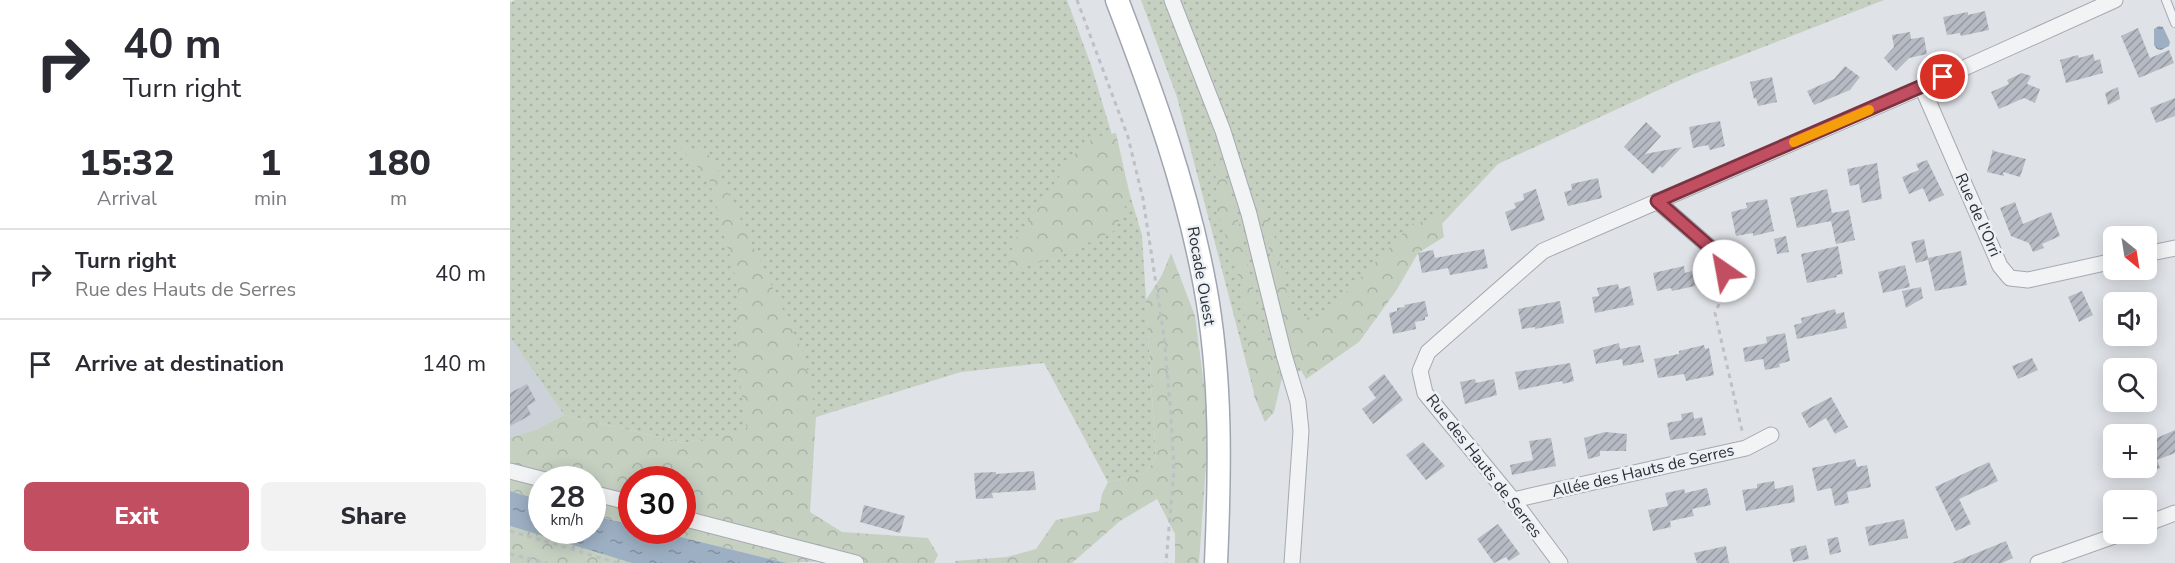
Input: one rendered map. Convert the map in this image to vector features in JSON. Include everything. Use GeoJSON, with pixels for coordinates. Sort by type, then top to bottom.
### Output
{"type":"FeatureCollection","features":[{"type":"Feature","properties":{"kind":"main road","name":"Rocade Ouest"},"geometry":{"type":"LineString","coordinates":[[1117,0],[1161,117],[1186,200],[1206,287],[1219,434],[1216,563]]}},
{"type":"Feature","properties":{"kind":"street"},"geometry":{"type":"LineString","coordinates":[[1172,0],[1223,131],[1249,214],[1298,402],[1301,431],[1292,563]]}},
{"type":"Feature","properties":{"kind":"street","name":"Rue des Hauts de Serres"},"geometry":{"type":"LineString","coordinates":[[1560,563],[1513,500],[1425,393],[1420,371],[1428,352],[1543,251],[1922,87],[2115,0]]}},
{"type":"Feature","properties":{"kind":"street","name":"Rue de l'Orri"},"geometry":{"type":"LineString","coordinates":[[1922,87],[2000,266],[2010,278],[2028,280],[2103,263]]}},
{"type":"Feature","properties":{"kind":"street"},"geometry":{"type":"LineString","coordinates":[[1657,201],[1721,257],[1728,285]]}},
{"type":"Feature","properties":{"kind":"street"},"geometry":{"type":"LineString","coordinates":[[2157,252],[2175,248]]}},
{"type":"Feature","properties":{"kind":"street","name":"Allée des Hauts de Serres"},"geometry":{"type":"LineString","coordinates":[[1513,500],[1746,448],[1771,435]]}},
{"type":"Feature","properties":{"kind":"street"},"geometry":{"type":"LineString","coordinates":[[510,471],[528,476]]}},
{"type":"Feature","properties":{"kind":"street"},"geometry":{"type":"LineString","coordinates":[[2157,520],[2175,513]]}},
{"type":"Feature","properties":{"kind":"street"},"geometry":{"type":"LineString","coordinates":[[696,522],[856,563]]}},
{"type":"Feature","properties":{"kind":"street"},"geometry":{"type":"LineString","coordinates":[[2038,563],[2074,557],[2103,542]]}},
{"type":"Feature","properties":{"kind":"lane"},"geometry":{"type":"LineString","coordinates":[[2166,0],[2175,23]]}},
{"type":"Feature","properties":{"kind":"path"},"geometry":{"type":"LineString","coordinates":[[1077,0],[1128,137],[1143,199],[1164,336],[1171,416],[1174,470],[1166,563]]}},
{"type":"Feature","properties":{"kind":"path"},"geometry":{"type":"LineString","coordinates":[[1728,285],[1715,313],[1746,448]]}},
{"type":"Feature","properties":{"kind":"path"},"geometry":{"type":"LineString","coordinates":[[510,531],[618,563]]}},
{"type":"Feature","properties":{"kind":"path"},"geometry":{"type":"LineString","coordinates":[[510,554],[547,563]]}},
{"type":"Feature","properties":{"kind":"shaded area"},"geometry":{"type":"Polygon","coordinates":[[[510,337],[564,415],[510,443],[510,337]]]}},
{"type":"Feature","properties":{"kind":"green space"},"geometry":{"type":"Polygon","coordinates":[[[515,0],[1067,0],[1091,65],[1142,235],[1156,460],[1143,474],[1108,482],[1044,363],[961,372],[816,417],[685,443],[564,415],[510,337],[510,3],[515,0]]]}},
{"type":"Feature","properties":{"kind":"green space"},"geometry":{"type":"Polygon","coordinates":[[[1141,0],[1884,0],[1689,76],[1498,164],[1307,368],[1253,389],[1177,97],[1141,0]]]}},
{"type":"Feature","properties":{"kind":"green space"},"geometry":{"type":"Polygon","coordinates":[[[1116,133],[1130,196],[1114,231],[1066,253],[1007,273],[1013,243],[1081,145],[1100,136],[1116,133]]]}},
{"type":"Feature","properties":{"kind":"green space"},"geometry":{"type":"Polygon","coordinates":[[[677,144],[711,156],[805,357],[816,417],[810,512],[842,532],[928,538],[938,555],[934,563],[856,563],[843,560],[787,563],[696,541],[696,466],[618,466],[618,522],[606,518],[606,466],[528,466],[528,496],[510,491],[510,438],[533,431],[564,415],[685,443],[747,430],[736,354],[738,286],[709,179],[677,144]]]}},
{"type":"Feature","properties":{"kind":"green space"},"geometry":{"type":"Polygon","coordinates":[[[1219,157],[1239,224],[1263,330],[1282,378],[1274,412],[1265,422],[1254,396],[1241,285],[1217,209],[1215,166],[1219,157]]]}},
{"type":"Feature","properties":{"kind":"green space"},"geometry":{"type":"Polygon","coordinates":[[[1253,201],[1262,204],[1274,234],[1293,312],[1319,321],[1412,224],[1441,217],[1444,237],[1418,253],[1396,291],[1359,342],[1306,379],[1284,341],[1266,230],[1253,201]]]}},
{"type":"Feature","properties":{"kind":"green space"},"geometry":{"type":"Polygon","coordinates":[[[1171,253],[1195,316],[1209,423],[1199,563],[1175,563],[1175,534],[1157,499],[1120,521],[1072,563],[955,563],[955,561],[1007,557],[1036,549],[1056,520],[1099,511],[1102,494],[1108,482],[1143,474],[1156,460],[1146,300],[1162,275],[1171,253]]]}},
{"type":"Feature","properties":{"kind":"green space"},"geometry":{"type":"Polygon","coordinates":[[[510,526],[528,531],[528,544],[569,544],[632,563],[510,563],[510,526]]]}},
{"type":"Feature","properties":{"kind":"water"},"geometry":{"type":"Polygon","coordinates":[[[2159,26],[2163,27],[2170,42],[2169,46],[2161,50],[2154,45],[2154,29],[2159,26]]]}},
{"type":"Feature","properties":{"kind":"water"},"geometry":{"type":"Polygon","coordinates":[[[510,491],[528,496],[528,531],[510,526],[510,491]]]}},
{"type":"Feature","properties":{"kind":"water"},"geometry":{"type":"Polygon","coordinates":[[[606,518],[618,522],[618,544],[696,544],[696,541],[787,563],[632,563],[569,544],[606,544],[606,518]]]}},
{"type":"Feature","properties":{"kind":"building"},"geometry":{"type":"Polygon","coordinates":[[[1985,11],[1989,30],[1961,36],[1960,33],[1947,35],[1943,17],[1985,11]]]}},
{"type":"Feature","properties":{"kind":"building"},"geometry":{"type":"Polygon","coordinates":[[[2138,28],[2150,58],[2169,50],[2174,63],[2139,78],[2121,36],[2138,28]]]}},
{"type":"Feature","properties":{"kind":"building"},"geometry":{"type":"Polygon","coordinates":[[[1910,32],[1911,39],[1924,37],[1927,54],[1909,58],[1896,71],[1884,58],[1894,47],[1892,35],[1910,32]]]}},
{"type":"Feature","properties":{"kind":"building"},"geometry":{"type":"Polygon","coordinates":[[[2093,54],[2095,61],[2100,59],[2103,73],[2066,83],[2060,60],[2093,54]]]}},
{"type":"Feature","properties":{"kind":"building"},"geometry":{"type":"Polygon","coordinates":[[[1845,66],[1860,77],[1850,90],[1814,105],[1807,91],[1834,79],[1845,66]]]}},
{"type":"Feature","properties":{"kind":"building"},"geometry":{"type":"Polygon","coordinates":[[[2022,73],[2031,76],[2027,84],[2040,89],[2035,103],[2024,98],[1999,109],[1991,92],[2009,84],[2007,80],[2022,73]]]}},
{"type":"Feature","properties":{"kind":"building"},"geometry":{"type":"Polygon","coordinates":[[[1772,77],[1777,102],[1758,106],[1750,82],[1772,77]]]}},
{"type":"Feature","properties":{"kind":"building"},"geometry":{"type":"Polygon","coordinates":[[[2118,87],[2120,99],[2108,105],[2105,93],[2118,87]]]}},
{"type":"Feature","properties":{"kind":"building"},"geometry":{"type":"Polygon","coordinates":[[[2175,98],[2175,116],[2156,123],[2150,108],[2175,98]]]}},
{"type":"Feature","properties":{"kind":"building"},"geometry":{"type":"Polygon","coordinates":[[[1720,121],[1725,146],[1710,150],[1708,145],[1693,148],[1689,127],[1720,121]]]}},
{"type":"Feature","properties":{"kind":"building"},"geometry":{"type":"Polygon","coordinates":[[[1646,122],[1661,136],[1645,154],[1682,147],[1653,174],[1624,147],[1646,122]]]}},
{"type":"Feature","properties":{"kind":"building"},"geometry":{"type":"Polygon","coordinates":[[[1993,149],[2026,159],[2020,177],[2003,172],[2004,176],[1987,172],[1993,149]]]}},
{"type":"Feature","properties":{"kind":"building"},"geometry":{"type":"Polygon","coordinates":[[[1927,160],[1944,195],[1929,202],[1923,188],[1909,194],[1902,177],[1919,170],[1916,164],[1927,160]]]}},
{"type":"Feature","properties":{"kind":"building"},"geometry":{"type":"Polygon","coordinates":[[[1877,163],[1882,199],[1862,203],[1859,184],[1850,186],[1847,169],[1877,163]]]}},
{"type":"Feature","properties":{"kind":"building"},"geometry":{"type":"Polygon","coordinates":[[[1598,178],[1602,198],[1568,206],[1564,192],[1572,190],[1571,184],[1598,178]]]}},
{"type":"Feature","properties":{"kind":"building"},"geometry":{"type":"Polygon","coordinates":[[[1536,189],[1545,220],[1511,231],[1505,212],[1516,208],[1514,203],[1524,200],[1523,194],[1536,189]]]}},
{"type":"Feature","properties":{"kind":"building"},"geometry":{"type":"Polygon","coordinates":[[[1827,189],[1832,213],[1849,210],[1855,240],[1836,244],[1831,221],[1797,228],[1790,198],[1827,189]]]}},
{"type":"Feature","properties":{"kind":"building"},"geometry":{"type":"Polygon","coordinates":[[[1767,199],[1774,231],[1753,236],[1753,233],[1736,236],[1731,212],[1747,208],[1746,203],[1767,199]]]}},
{"type":"Feature","properties":{"kind":"building"},"geometry":{"type":"Polygon","coordinates":[[[2015,202],[2023,224],[2051,212],[2060,236],[2042,244],[2044,248],[2033,252],[2029,243],[2011,236],[2000,208],[2015,202]]]}},
{"type":"Feature","properties":{"kind":"building"},"geometry":{"type":"Polygon","coordinates":[[[1786,236],[1789,252],[1777,254],[1774,239],[1786,236]]]}},
{"type":"Feature","properties":{"kind":"building"},"geometry":{"type":"Polygon","coordinates":[[[1924,239],[1928,258],[1961,251],[1967,285],[1935,291],[1928,260],[1916,263],[1911,242],[1924,239]]]}},
{"type":"Feature","properties":{"kind":"building"},"geometry":{"type":"Polygon","coordinates":[[[1838,246],[1843,274],[1807,283],[1801,254],[1838,246]]]}},
{"type":"Feature","properties":{"kind":"building"},"geometry":{"type":"Polygon","coordinates":[[[1484,249],[1488,268],[1450,275],[1448,268],[1422,273],[1418,253],[1433,250],[1435,258],[1484,249]]]}},
{"type":"Feature","properties":{"kind":"building"},"geometry":{"type":"Polygon","coordinates":[[[1905,265],[1910,287],[1883,293],[1878,272],[1905,265]]]}},
{"type":"Feature","properties":{"kind":"building"},"geometry":{"type":"Polygon","coordinates":[[[1684,266],[1685,273],[1692,271],[1695,286],[1672,291],[1671,288],[1657,291],[1653,273],[1684,266]]]}},
{"type":"Feature","properties":{"kind":"building"},"geometry":{"type":"Polygon","coordinates":[[[1618,284],[1619,289],[1630,286],[1634,305],[1595,313],[1592,297],[1599,296],[1597,288],[1618,284]]]}},
{"type":"Feature","properties":{"kind":"building"},"geometry":{"type":"Polygon","coordinates":[[[1921,287],[1923,298],[1906,308],[1902,291],[1921,287]]]}},
{"type":"Feature","properties":{"kind":"building"},"geometry":{"type":"Polygon","coordinates":[[[2082,291],[2093,315],[2079,322],[2068,297],[2082,291]]]}},
{"type":"Feature","properties":{"kind":"building"},"geometry":{"type":"Polygon","coordinates":[[[1425,301],[1428,316],[1425,320],[1415,322],[1416,329],[1393,334],[1389,313],[1397,311],[1397,308],[1405,307],[1404,305],[1425,301]]]}},
{"type":"Feature","properties":{"kind":"building"},"geometry":{"type":"Polygon","coordinates":[[[1560,301],[1564,323],[1535,329],[1535,327],[1522,329],[1518,309],[1560,301]]]}},
{"type":"Feature","properties":{"kind":"building"},"geometry":{"type":"Polygon","coordinates":[[[1835,309],[1836,314],[1844,312],[1847,328],[1797,339],[1794,325],[1802,323],[1801,318],[1835,309]]]}},
{"type":"Feature","properties":{"kind":"building"},"geometry":{"type":"Polygon","coordinates":[[[1785,333],[1790,361],[1779,364],[1780,367],[1765,370],[1763,359],[1745,362],[1743,348],[1767,343],[1766,337],[1785,333]]]}},
{"type":"Feature","properties":{"kind":"building"},"geometry":{"type":"Polygon","coordinates":[[[1619,343],[1620,349],[1640,345],[1644,362],[1623,366],[1622,359],[1596,364],[1593,350],[1619,343]]]}},
{"type":"Feature","properties":{"kind":"building"},"geometry":{"type":"Polygon","coordinates":[[[1704,345],[1705,349],[1709,348],[1714,375],[1686,381],[1684,374],[1658,378],[1654,359],[1679,354],[1679,351],[1704,345]]]}},
{"type":"Feature","properties":{"kind":"building"},"geometry":{"type":"Polygon","coordinates":[[[2032,358],[2038,370],[2018,379],[2012,366],[2032,358]]]}},
{"type":"Feature","properties":{"kind":"building"},"geometry":{"type":"Polygon","coordinates":[[[1570,363],[1574,381],[1563,384],[1562,381],[1519,390],[1515,372],[1570,363]]]}},
{"type":"Feature","properties":{"kind":"building"},"geometry":{"type":"Polygon","coordinates":[[[1384,374],[1403,400],[1373,424],[1362,409],[1376,398],[1368,387],[1384,374]]]}},
{"type":"Feature","properties":{"kind":"building"},"geometry":{"type":"Polygon","coordinates":[[[1475,379],[1476,383],[1494,379],[1497,395],[1465,404],[1460,382],[1475,379]]]}},
{"type":"Feature","properties":{"kind":"building"},"geometry":{"type":"Polygon","coordinates":[[[527,384],[536,401],[527,406],[531,415],[510,426],[510,393],[527,384]]]}},
{"type":"Feature","properties":{"kind":"building"},"geometry":{"type":"Polygon","coordinates":[[[1831,397],[1848,427],[1835,434],[1826,418],[1809,428],[1801,413],[1831,397]]]}},
{"type":"Feature","properties":{"kind":"building"},"geometry":{"type":"Polygon","coordinates":[[[1693,412],[1694,419],[1702,417],[1706,435],[1670,440],[1667,423],[1682,420],[1681,414],[1693,412]]]}},
{"type":"Feature","properties":{"kind":"building"},"geometry":{"type":"Polygon","coordinates":[[[2175,430],[2175,453],[2157,460],[2157,438],[2175,430]]]}},
{"type":"Feature","properties":{"kind":"building"},"geometry":{"type":"Polygon","coordinates":[[[1605,432],[1627,434],[1626,451],[1600,451],[1600,456],[1588,459],[1584,438],[1605,432]]]}},
{"type":"Feature","properties":{"kind":"building"},"geometry":{"type":"Polygon","coordinates":[[[1551,438],[1556,466],[1512,475],[1510,465],[1533,460],[1529,441],[1551,438]]]}},
{"type":"Feature","properties":{"kind":"building"},"geometry":{"type":"Polygon","coordinates":[[[1423,442],[1445,466],[1426,480],[1406,455],[1423,442]]]}},
{"type":"Feature","properties":{"kind":"building"},"geometry":{"type":"Polygon","coordinates":[[[1855,459],[1857,467],[1867,465],[1871,487],[1847,492],[1849,503],[1835,506],[1831,488],[1817,491],[1812,468],[1855,459]]]}},
{"type":"Feature","properties":{"kind":"building"},"geometry":{"type":"Polygon","coordinates":[[[1989,462],[1998,481],[1959,499],[1971,524],[1956,531],[1935,487],[1989,462]]]}},
{"type":"Feature","properties":{"kind":"building"},"geometry":{"type":"Polygon","coordinates":[[[1034,471],[1036,490],[992,493],[993,498],[976,499],[974,473],[1034,471]]]}},
{"type":"Feature","properties":{"kind":"building"},"geometry":{"type":"Polygon","coordinates":[[[1774,481],[1775,489],[1793,485],[1795,502],[1746,511],[1742,490],[1757,488],[1757,484],[1774,481]]]}},
{"type":"Feature","properties":{"kind":"building"},"geometry":{"type":"Polygon","coordinates":[[[1707,488],[1711,505],[1692,509],[1694,516],[1670,521],[1671,527],[1653,531],[1648,510],[1668,506],[1665,493],[1684,489],[1685,493],[1707,488]]]}},
{"type":"Feature","properties":{"kind":"building"},"geometry":{"type":"Polygon","coordinates":[[[864,505],[905,516],[900,533],[860,522],[864,505]]]}},
{"type":"Feature","properties":{"kind":"building"},"geometry":{"type":"Polygon","coordinates":[[[1904,519],[1908,538],[1869,546],[1865,527],[1904,519]]]}},
{"type":"Feature","properties":{"kind":"building"},"geometry":{"type":"Polygon","coordinates":[[[1498,524],[1520,554],[1509,561],[1506,557],[1494,563],[1477,539],[1498,524]]]}},
{"type":"Feature","properties":{"kind":"building"},"geometry":{"type":"Polygon","coordinates":[[[1838,537],[1841,552],[1830,555],[1827,539],[1838,537]]]}},
{"type":"Feature","properties":{"kind":"building"},"geometry":{"type":"Polygon","coordinates":[[[2006,541],[2013,558],[2002,563],[1952,563],[2006,541]]]}},
{"type":"Feature","properties":{"kind":"building"},"geometry":{"type":"Polygon","coordinates":[[[1806,545],[1809,559],[1793,562],[1790,549],[1806,545]]]}},
{"type":"Feature","properties":{"kind":"building"},"geometry":{"type":"Polygon","coordinates":[[[1726,546],[1729,563],[1697,563],[1694,553],[1726,546]]]}},
{"type":"Feature","properties":{"kind":"slow traffic"},"geometry":{"type":"LineString","coordinates":[[1794,142],[1869,110]]}},
{"type":"Feature","properties":{"kind":"route"},"geometry":{"type":"LineString","coordinates":[[1724,271],[1721,257],[1657,201],[1943,77]]}}]}
